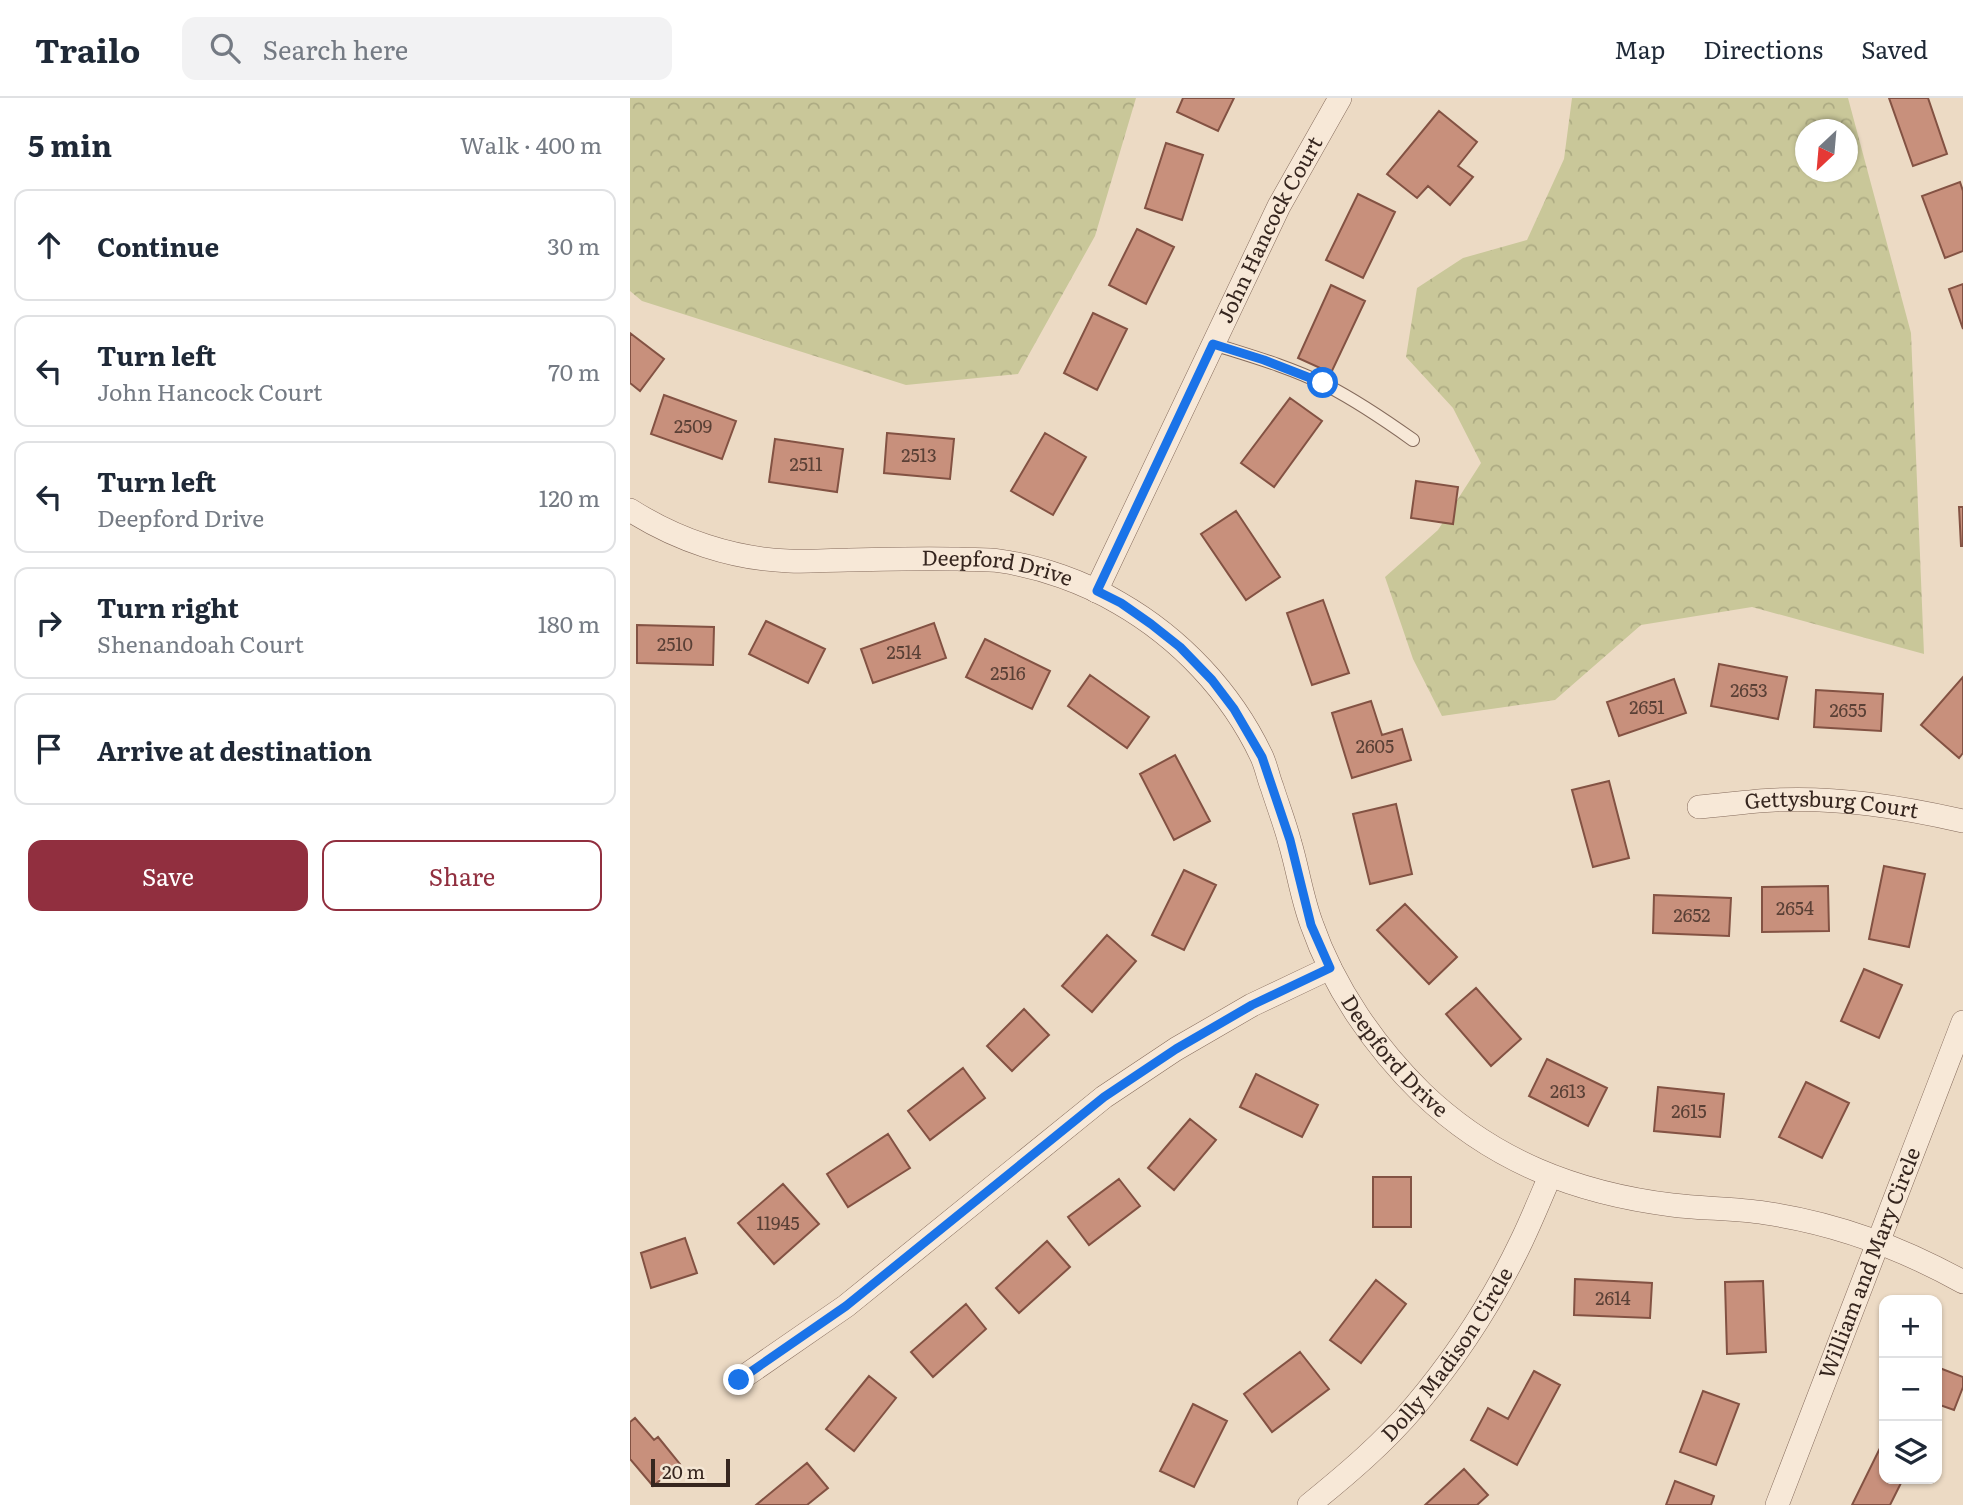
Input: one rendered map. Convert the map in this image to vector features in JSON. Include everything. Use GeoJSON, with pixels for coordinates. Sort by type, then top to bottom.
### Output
{"type":"FeatureCollection","features":[{"type":"Feature","properties":{"kind":"street","name":"John Hancock Court"},"geometry":{"type":"LineString","coordinates":[[1097,591],[1279,206],[1340,98]]}},
{"type":"Feature","properties":{"kind":"street","name":"Deepford Drive"},"geometry":{"type":"LineString","coordinates":[[630,510],[651,523],[701,544],[754,557],[790,561],[914,558],[999,561],[1044,571],[1121,603],[1180,647],[1212,680],[1234,709],[1262,757],[1290,840],[1311,925],[1330,968],[1360,1020],[1386,1054],[1423,1093],[1464,1128],[1508,1157],[1550,1176],[1603,1192],[1670,1205],[1764,1213],[1824,1225],[1879,1242],[1963,1282]]}},
{"type":"Feature","properties":{"kind":"street","name":"Gettysburg Court"},"geometry":{"type":"LineString","coordinates":[[1699,807],[1774,800],[1837,800],[1911,809],[1963,821]]}},
{"type":"Feature","properties":{"kind":"street"},"geometry":{"type":"LineString","coordinates":[[739,1380],[846,1306],[1104,1097],[1176,1049],[1241,1012],[1330,968]]}},
{"type":"Feature","properties":{"kind":"street","name":"William and Mary Circle"},"geometry":{"type":"LineString","coordinates":[[1777,1505],[1963,1022]]}},
{"type":"Feature","properties":{"kind":"street","name":"Dolly Madison Circle"},"geometry":{"type":"LineString","coordinates":[[1309,1505],[1383,1441],[1415,1407],[1449,1362],[1488,1303],[1522,1241],[1550,1176]]}},
{"type":"Feature","properties":{"kind":"lane"},"geometry":{"type":"LineString","coordinates":[[1213,344],[1323,383],[1370,409],[1413,440]]}},
{"type":"Feature","properties":{"kind":"green space"},"geometry":{"type":"Polygon","coordinates":[[[630,98],[1136,98],[1095,236],[1018,374],[906,385],[642,301],[630,291],[630,98]]]}},
{"type":"Feature","properties":{"kind":"green space"},"geometry":{"type":"Polygon","coordinates":[[[1572,98],[1848,98],[1854,119],[1795,119],[1795,182],[1858,182],[1858,135],[1911,333],[1924,654],[1752,607],[1641,625],[1555,700],[1442,716],[1413,659],[1385,577],[1438,530],[1481,463],[1453,408],[1406,357],[1417,288],[1463,258],[1527,240],[1564,159],[1572,98]]]}},
{"type":"Feature","properties":{"kind":"building"},"geometry":{"type":"Polygon","coordinates":[[[1183,98],[1234,98],[1218,131],[1177,112],[1183,98]]]}},
{"type":"Feature","properties":{"kind":"building"},"geometry":{"type":"Polygon","coordinates":[[[1889,98],[1928,98],[1947,154],[1913,166],[1889,98]]]}},
{"type":"Feature","properties":{"kind":"building"},"geometry":{"type":"Polygon","coordinates":[[[1439,111],[1477,142],[1458,166],[1473,177],[1450,205],[1428,186],[1417,198],[1387,174],[1439,111]]]}},
{"type":"Feature","properties":{"kind":"building"},"geometry":{"type":"Polygon","coordinates":[[[1166,143],[1203,155],[1182,220],[1145,208],[1166,143]]]}},
{"type":"Feature","properties":{"kind":"building"},"geometry":{"type":"Polygon","coordinates":[[[1960,182],[1963,191],[1963,251],[1945,258],[1922,196],[1960,182]]]}},
{"type":"Feature","properties":{"kind":"building"},"geometry":{"type":"Polygon","coordinates":[[[1358,194],[1395,212],[1363,278],[1326,260],[1358,194]]]}},
{"type":"Feature","properties":{"kind":"building"},"geometry":{"type":"Polygon","coordinates":[[[1137,229],[1174,247],[1146,304],[1109,285],[1137,229]]]}},
{"type":"Feature","properties":{"kind":"building"},"geometry":{"type":"Polygon","coordinates":[[[1963,284],[1963,329],[1949,289],[1963,284]]]}},
{"type":"Feature","properties":{"kind":"building"},"geometry":{"type":"Polygon","coordinates":[[[1331,285],[1365,301],[1331,373],[1298,358],[1331,285]]]}},
{"type":"Feature","properties":{"kind":"building"},"geometry":{"type":"Polygon","coordinates":[[[1093,313],[1127,329],[1097,390],[1064,373],[1093,313]]]}},
{"type":"Feature","properties":{"kind":"building"},"geometry":{"type":"Polygon","coordinates":[[[630,333],[664,359],[640,391],[630,383],[630,333]]]}},
{"type":"Feature","properties":{"kind":"building"},"geometry":{"type":"Polygon","coordinates":[[[664,395],[736,421],[722,459],[651,434],[664,395]]]}},
{"type":"Feature","properties":{"kind":"building"},"geometry":{"type":"Polygon","coordinates":[[[1290,398],[1322,421],[1274,487],[1241,463],[1290,398]]]}},
{"type":"Feature","properties":{"kind":"building"},"geometry":{"type":"Polygon","coordinates":[[[887,433],[954,439],[950,479],[884,473],[887,433]]]}},
{"type":"Feature","properties":{"kind":"building"},"geometry":{"type":"Polygon","coordinates":[[[1045,433],[1086,457],[1053,515],[1011,491],[1045,433]]]}},
{"type":"Feature","properties":{"kind":"building"},"geometry":{"type":"Polygon","coordinates":[[[775,439],[843,449],[837,492],[769,482],[775,439]]]}},
{"type":"Feature","properties":{"kind":"building"},"geometry":{"type":"Polygon","coordinates":[[[1416,481],[1458,487],[1453,524],[1411,518],[1416,481]]]}},
{"type":"Feature","properties":{"kind":"building"},"geometry":{"type":"Polygon","coordinates":[[[1959,507],[1963,507],[1963,546],[1961,546],[1959,507]]]}},
{"type":"Feature","properties":{"kind":"building"},"geometry":{"type":"Polygon","coordinates":[[[1236,511],[1280,577],[1246,600],[1201,534],[1236,511]]]}},
{"type":"Feature","properties":{"kind":"building"},"geometry":{"type":"Polygon","coordinates":[[[1323,600],[1349,673],[1312,685],[1287,613],[1323,600]]]}},
{"type":"Feature","properties":{"kind":"building"},"geometry":{"type":"Polygon","coordinates":[[[766,621],[825,649],[808,683],[749,654],[766,621]]]}},
{"type":"Feature","properties":{"kind":"building"},"geometry":{"type":"Polygon","coordinates":[[[934,623],[946,658],[873,683],[861,649],[934,623]]]}},
{"type":"Feature","properties":{"kind":"building"},"geometry":{"type":"Polygon","coordinates":[[[637,625],[714,627],[713,665],[637,663],[637,625]]]}},
{"type":"Feature","properties":{"kind":"building"},"geometry":{"type":"Polygon","coordinates":[[[985,639],[1050,671],[1032,709],[966,677],[985,639]]]}},
{"type":"Feature","properties":{"kind":"building"},"geometry":{"type":"Polygon","coordinates":[[[1719,664],[1787,677],[1778,719],[1711,706],[1719,664]]]}},
{"type":"Feature","properties":{"kind":"building"},"geometry":{"type":"Polygon","coordinates":[[[1090,675],[1149,717],[1127,748],[1068,706],[1090,675]]]}},
{"type":"Feature","properties":{"kind":"building"},"geometry":{"type":"Polygon","coordinates":[[[1963,677],[1963,753],[1959,758],[1921,725],[1963,677]]]}},
{"type":"Feature","properties":{"kind":"building"},"geometry":{"type":"Polygon","coordinates":[[[1674,679],[1686,713],[1619,736],[1607,702],[1674,679]]]}},
{"type":"Feature","properties":{"kind":"building"},"geometry":{"type":"Polygon","coordinates":[[[1816,690],[1883,694],[1881,731],[1814,727],[1816,690]]]}},
{"type":"Feature","properties":{"kind":"building"},"geometry":{"type":"Polygon","coordinates":[[[1371,701],[1382,735],[1402,729],[1411,760],[1352,778],[1332,713],[1371,701]]]}},
{"type":"Feature","properties":{"kind":"building"},"geometry":{"type":"Polygon","coordinates":[[[1175,755],[1210,821],[1174,840],[1140,774],[1175,755]]]}},
{"type":"Feature","properties":{"kind":"building"},"geometry":{"type":"Polygon","coordinates":[[[1609,781],[1629,858],[1593,867],[1572,790],[1609,781]]]}},
{"type":"Feature","properties":{"kind":"building"},"geometry":{"type":"Polygon","coordinates":[[[1396,804],[1412,874],[1370,884],[1353,814],[1396,804]]]}},
{"type":"Feature","properties":{"kind":"building"},"geometry":{"type":"Polygon","coordinates":[[[1884,866],[1925,874],[1909,947],[1869,939],[1884,866]]]}},
{"type":"Feature","properties":{"kind":"building"},"geometry":{"type":"Polygon","coordinates":[[[1184,870],[1216,885],[1184,950],[1152,935],[1184,870]]]}},
{"type":"Feature","properties":{"kind":"building"},"geometry":{"type":"Polygon","coordinates":[[[1828,886],[1829,931],[1762,932],[1762,887],[1828,886]]]}},
{"type":"Feature","properties":{"kind":"building"},"geometry":{"type":"Polygon","coordinates":[[[1654,895],[1731,898],[1729,936],[1653,933],[1654,895]]]}},
{"type":"Feature","properties":{"kind":"building"},"geometry":{"type":"Polygon","coordinates":[[[1405,904],[1457,957],[1429,984],[1377,930],[1405,904]]]}},
{"type":"Feature","properties":{"kind":"building"},"geometry":{"type":"Polygon","coordinates":[[[1107,935],[1136,961],[1092,1012],[1062,986],[1107,935]]]}},
{"type":"Feature","properties":{"kind":"building"},"geometry":{"type":"Polygon","coordinates":[[[1864,969],[1902,985],[1879,1038],[1841,1021],[1864,969]]]}},
{"type":"Feature","properties":{"kind":"building"},"geometry":{"type":"Polygon","coordinates":[[[1476,988],[1521,1039],[1491,1066],[1446,1014],[1476,988]]]}},
{"type":"Feature","properties":{"kind":"building"},"geometry":{"type":"Polygon","coordinates":[[[1024,1009],[1049,1035],[1012,1071],[987,1046],[1024,1009]]]}},
{"type":"Feature","properties":{"kind":"building"},"geometry":{"type":"Polygon","coordinates":[[[1547,1059],[1607,1088],[1588,1126],[1529,1096],[1547,1059]]]}},
{"type":"Feature","properties":{"kind":"building"},"geometry":{"type":"Polygon","coordinates":[[[963,1068],[985,1098],[930,1140],[908,1111],[963,1068]]]}},
{"type":"Feature","properties":{"kind":"building"},"geometry":{"type":"Polygon","coordinates":[[[1256,1074],[1318,1105],[1302,1137],[1240,1107],[1256,1074]]]}},
{"type":"Feature","properties":{"kind":"building"},"geometry":{"type":"Polygon","coordinates":[[[1806,1082],[1849,1103],[1822,1158],[1779,1137],[1806,1082]]]}},
{"type":"Feature","properties":{"kind":"building"},"geometry":{"type":"Polygon","coordinates":[[[1658,1087],[1724,1094],[1720,1137],[1654,1131],[1658,1087]]]}},
{"type":"Feature","properties":{"kind":"building"},"geometry":{"type":"Polygon","coordinates":[[[1190,1119],[1216,1140],[1174,1190],[1148,1168],[1190,1119]]]}},
{"type":"Feature","properties":{"kind":"building"},"geometry":{"type":"Polygon","coordinates":[[[888,1134],[910,1168],[848,1207],[827,1174],[888,1134]]]}},
{"type":"Feature","properties":{"kind":"building"},"geometry":{"type":"Polygon","coordinates":[[[1373,1177],[1411,1177],[1411,1227],[1373,1227],[1373,1177]]]}},
{"type":"Feature","properties":{"kind":"building"},"geometry":{"type":"Polygon","coordinates":[[[1119,1179],[1140,1206],[1089,1245],[1068,1217],[1119,1179]]]}},
{"type":"Feature","properties":{"kind":"building"},"geometry":{"type":"Polygon","coordinates":[[[783,1184],[819,1224],[774,1264],[738,1223],[783,1184]]]}},
{"type":"Feature","properties":{"kind":"building"},"geometry":{"type":"Polygon","coordinates":[[[685,1238],[697,1273],[651,1288],[641,1253],[685,1238]]]}},
{"type":"Feature","properties":{"kind":"building"},"geometry":{"type":"Polygon","coordinates":[[[1047,1241],[1070,1267],[1019,1313],[996,1288],[1047,1241]]]}},
{"type":"Feature","properties":{"kind":"building"},"geometry":{"type":"Polygon","coordinates":[[[1575,1279],[1652,1283],[1650,1318],[1574,1315],[1575,1279]]]}},
{"type":"Feature","properties":{"kind":"building"},"geometry":{"type":"Polygon","coordinates":[[[1376,1280],[1406,1304],[1361,1363],[1330,1340],[1376,1280]]]}},
{"type":"Feature","properties":{"kind":"building"},"geometry":{"type":"Polygon","coordinates":[[[1763,1281],[1766,1352],[1727,1354],[1725,1282],[1763,1281]]]}},
{"type":"Feature","properties":{"kind":"building"},"geometry":{"type":"Polygon","coordinates":[[[966,1304],[986,1329],[933,1377],[911,1352],[966,1304]]]}},
{"type":"Feature","properties":{"kind":"building"},"geometry":{"type":"Polygon","coordinates":[[[1300,1352],[1329,1389],[1272,1432],[1244,1394],[1300,1352]]]}},
{"type":"Feature","properties":{"kind":"building"},"geometry":{"type":"Polygon","coordinates":[[[1942,1369],[1963,1377],[1963,1387],[1954,1410],[1942,1406],[1942,1369]]]}},
{"type":"Feature","properties":{"kind":"building"},"geometry":{"type":"Polygon","coordinates":[[[1534,1371],[1560,1385],[1517,1465],[1471,1440],[1488,1408],[1508,1419],[1534,1371]]]}},
{"type":"Feature","properties":{"kind":"building"},"geometry":{"type":"Polygon","coordinates":[[[869,1376],[896,1398],[854,1451],[826,1429],[869,1376]]]}},
{"type":"Feature","properties":{"kind":"building"},"geometry":{"type":"Polygon","coordinates":[[[1703,1391],[1739,1404],[1716,1465],[1680,1452],[1703,1391]]]}},
{"type":"Feature","properties":{"kind":"building"},"geometry":{"type":"Polygon","coordinates":[[[1193,1404],[1227,1421],[1194,1487],[1160,1471],[1193,1404]]]}},
{"type":"Feature","properties":{"kind":"building"},"geometry":{"type":"Polygon","coordinates":[[[635,1418],[654,1440],[658,1437],[680,1464],[653,1486],[630,1459],[630,1422],[635,1418]]]}},
{"type":"Feature","properties":{"kind":"building"},"geometry":{"type":"Polygon","coordinates":[[[1879,1450],[1879,1484],[1900,1484],[1890,1505],[1852,1505],[1879,1450]]]}},
{"type":"Feature","properties":{"kind":"building"},"geometry":{"type":"Polygon","coordinates":[[[807,1463],[828,1488],[807,1505],[756,1505],[807,1463]]]}},
{"type":"Feature","properties":{"kind":"building"},"geometry":{"type":"Polygon","coordinates":[[[1464,1469],[1488,1495],[1477,1505],[1425,1505],[1464,1469]]]}},
{"type":"Feature","properties":{"kind":"building"},"geometry":{"type":"Polygon","coordinates":[[[1675,1481],[1714,1496],[1711,1505],[1666,1505],[1675,1481]]]}},
{"type":"Feature","properties":{"kind":"route"},"geometry":{"type":"LineString","coordinates":[[739,1380],[846,1306],[1104,1097],[1176,1049],[1252,1005],[1330,968],[1311,925],[1290,840],[1262,757],[1234,709],[1212,680],[1180,647],[1121,603],[1097,591],[1213,344],[1323,383]]}}]}
